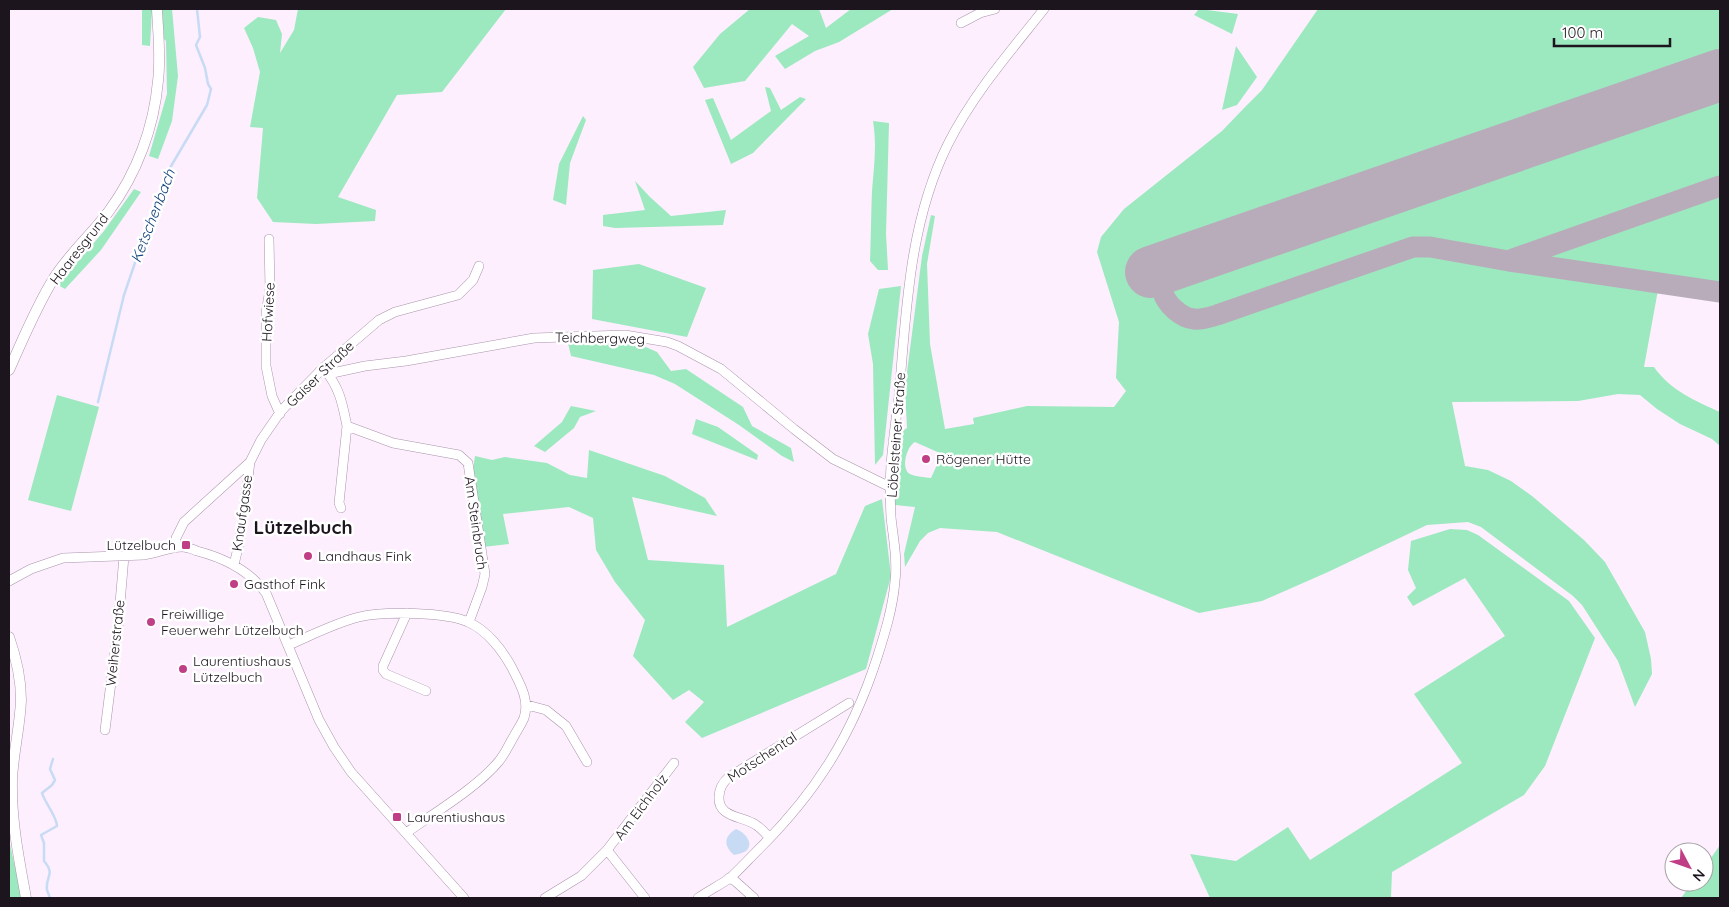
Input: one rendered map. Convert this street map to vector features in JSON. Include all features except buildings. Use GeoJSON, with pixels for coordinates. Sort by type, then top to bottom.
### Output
{"type":"FeatureCollection","features":[{"type":"Feature","properties":{"kind":"street","name":"Haaresgrund"},"geometry":{"type":"LineString","coordinates":[[9,370],[54,278],[110,209],[139,158],[150,125],[159,73],[157,9]]}},
{"type":"Feature","properties":{"kind":"street"},"geometry":{"type":"LineString","coordinates":[[961,24],[980,13],[995,9]]}},
{"type":"Feature","properties":{"kind":"street","name":"Löbelsteiner Straße"},"geometry":{"type":"LineString","coordinates":[[729,878],[770,838],[822,776],[846,735],[869,684],[890,614],[896,580],[890,487],[904,325],[916,241],[928,194],[948,144],[972,104],[991,76],[1044,9]]}},
{"type":"Feature","properties":{"kind":"street","name":"Hofwiese"},"geometry":{"type":"LineString","coordinates":[[269,239],[270,290],[266,313],[266,366],[272,396],[280,414]]}},
{"type":"Feature","properties":{"kind":"street","name":"Gaiser Straße"},"geometry":{"type":"LineString","coordinates":[[175,548],[176,538],[184,522],[250,462],[261,440],[300,391],[326,371],[379,320],[395,312],[458,295],[473,280],[479,266]]}},
{"type":"Feature","properties":{"kind":"street","name":"Teichbergweg"},"geometry":{"type":"LineString","coordinates":[[326,371],[406,361],[534,338],[625,336],[667,342],[721,369],[794,430],[833,459],[890,487]]}},
{"type":"Feature","properties":{"kind":"street"},"geometry":{"type":"LineString","coordinates":[[326,371],[337,386],[347,426],[339,503],[341,508]]}},
{"type":"Feature","properties":{"kind":"street","name":"Am Steinbruch"},"geometry":{"type":"LineString","coordinates":[[347,426],[393,443],[455,454],[468,463],[484,574],[482,587],[469,622]]}},
{"type":"Feature","properties":{"kind":"street","name":"Knaufgasse"},"geometry":{"type":"LineString","coordinates":[[234,565],[240,539],[250,462]]}},
{"type":"Feature","properties":{"kind":"street"},"geometry":{"type":"LineString","coordinates":[[9,581],[31,569],[63,558],[158,553],[184,547],[204,552],[234,565],[260,584],[266,593],[319,720],[334,747],[352,772],[464,898]]}},
{"type":"Feature","properties":{"kind":"street","name":"Weiherstraße"},"geometry":{"type":"LineString","coordinates":[[105,730],[117,635],[124,556]]}},
{"type":"Feature","properties":{"kind":"street"},"geometry":{"type":"LineString","coordinates":[[289,645],[340,622],[360,616],[382,613],[407,613],[456,618],[469,622],[481,629],[502,651],[518,681],[527,705],[523,719],[500,760],[492,770],[406,833]]}},
{"type":"Feature","properties":{"kind":"street"},"geometry":{"type":"LineString","coordinates":[[407,613],[383,666],[383,670],[386,674],[426,691]]}},
{"type":"Feature","properties":{"kind":"street"},"geometry":{"type":"LineString","coordinates":[[9,637],[16,660],[21,700],[12,780],[12,803],[15,838],[26,898]]}},
{"type":"Feature","properties":{"kind":"street","name":"Motschental"},"geometry":{"type":"LineString","coordinates":[[770,838],[756,824],[733,817],[723,810],[718,798],[722,784],[729,777],[849,703]]}},
{"type":"Feature","properties":{"kind":"street"},"geometry":{"type":"LineString","coordinates":[[527,705],[546,710],[566,726],[588,762]]}},
{"type":"Feature","properties":{"kind":"street","name":"Am Eichholz"},"geometry":{"type":"LineString","coordinates":[[545,898],[581,876],[607,850],[674,763]]}},
{"type":"Feature","properties":{"kind":"street","name":"Am Eichholz"},"geometry":{"type":"LineString","coordinates":[[607,850],[645,898]]}},
{"type":"Feature","properties":{"kind":"street"},"geometry":{"type":"LineString","coordinates":[[698,898],[729,878],[754,898]]}},
{"type":"Feature","properties":{"kind":"green space"},"geometry":{"type":"Polygon","coordinates":[[[142,9],[152,9],[150,46],[142,45],[142,9]]]}},
{"type":"Feature","properties":{"kind":"green space"},"geometry":{"type":"Polygon","coordinates":[[[162,9],[172,9],[178,76],[172,121],[158,159],[149,156],[167,94],[166,41],[164,39],[162,9]]]}},
{"type":"Feature","properties":{"kind":"green space"},"geometry":{"type":"Polygon","coordinates":[[[298,9],[506,9],[442,92],[397,95],[338,197],[376,210],[375,221],[316,224],[273,222],[257,198],[263,128],[250,127],[260,72],[253,48],[244,28],[258,17],[276,20],[282,34],[280,53],[294,30],[298,9]]]}},
{"type":"Feature","properties":{"kind":"green space"},"geometry":{"type":"Polygon","coordinates":[[[750,9],[819,9],[826,28],[851,9],[893,9],[839,42],[815,51],[785,69],[775,56],[809,36],[792,24],[745,81],[704,88],[693,67],[720,34],[750,9]]]}},
{"type":"Feature","properties":{"kind":"green space"},"geometry":{"type":"Polygon","coordinates":[[[1199,9],[1238,14],[1232,34],[1194,15],[1199,9]]]}},
{"type":"Feature","properties":{"kind":"green space"},"geometry":{"type":"Polygon","coordinates":[[[1318,9],[1720,9],[1720,289],[1660,279],[1644,367],[1654,367],[1675,388],[1692,399],[1720,412],[1720,446],[1712,439],[1680,424],[1640,395],[1618,394],[1578,401],[1452,402],[1465,466],[1488,470],[1511,481],[1532,496],[1584,540],[1605,562],[1645,632],[1651,659],[1652,674],[1635,707],[1618,661],[1582,605],[1573,596],[1481,527],[1468,522],[1427,525],[1262,601],[1199,613],[997,532],[940,528],[928,533],[920,541],[905,567],[904,554],[915,507],[895,505],[896,461],[900,433],[907,428],[905,388],[922,256],[931,215],[935,216],[927,264],[930,344],[945,429],[974,424],[973,418],[1027,406],[1114,407],[1126,391],[1116,378],[1119,322],[1097,252],[1101,237],[1124,209],[1222,131],[1262,90],[1318,9]],[[915,442],[907,452],[905,467],[910,474],[931,478],[942,454],[915,442]]]}},
{"type":"Feature","properties":{"kind":"green space"},"geometry":{"type":"Polygon","coordinates":[[[1236,46],[1257,77],[1237,105],[1222,110],[1236,46]]]}},
{"type":"Feature","properties":{"kind":"green space"},"geometry":{"type":"Polygon","coordinates":[[[765,87],[770,88],[781,110],[800,97],[806,99],[753,153],[731,164],[705,100],[713,98],[731,140],[771,111],[765,87]]]}},
{"type":"Feature","properties":{"kind":"green space"},"geometry":{"type":"Polygon","coordinates":[[[583,116],[586,120],[570,163],[566,205],[553,200],[559,164],[583,116]]]}},
{"type":"Feature","properties":{"kind":"green space"},"geometry":{"type":"Polygon","coordinates":[[[873,121],[889,123],[886,234],[888,270],[878,270],[870,261],[875,147],[873,121]]]}},
{"type":"Feature","properties":{"kind":"green space"},"geometry":{"type":"Polygon","coordinates":[[[635,181],[671,216],[726,210],[723,225],[615,228],[603,226],[603,215],[645,210],[635,181]]]}},
{"type":"Feature","properties":{"kind":"green space"},"geometry":{"type":"Polygon","coordinates":[[[134,189],[141,192],[101,250],[65,289],[58,285],[104,231],[134,189]]]}},
{"type":"Feature","properties":{"kind":"green space"},"geometry":{"type":"Polygon","coordinates":[[[639,264],[706,288],[687,337],[592,319],[593,270],[639,264]]]}},
{"type":"Feature","properties":{"kind":"green space"},"geometry":{"type":"Polygon","coordinates":[[[901,286],[883,455],[875,465],[873,364],[868,334],[879,289],[901,286]]]}},
{"type":"Feature","properties":{"kind":"green space"},"geometry":{"type":"Polygon","coordinates":[[[568,343],[639,344],[657,352],[671,371],[686,369],[743,407],[752,426],[791,448],[794,462],[782,456],[739,425],[675,384],[654,375],[571,356],[568,343]]]}},
{"type":"Feature","properties":{"kind":"green space"},"geometry":{"type":"Polygon","coordinates":[[[57,395],[99,407],[71,511],[28,500],[57,395]]]}},
{"type":"Feature","properties":{"kind":"green space"},"geometry":{"type":"Polygon","coordinates":[[[571,406],[596,411],[580,417],[574,428],[545,452],[534,446],[562,422],[571,406]]]}},
{"type":"Feature","properties":{"kind":"green space"},"geometry":{"type":"Polygon","coordinates":[[[696,419],[718,427],[758,455],[757,460],[692,434],[696,419]]]}},
{"type":"Feature","properties":{"kind":"green space"},"geometry":{"type":"Polygon","coordinates":[[[589,450],[665,476],[705,498],[717,516],[632,497],[648,560],[724,565],[727,627],[836,574],[865,506],[882,499],[891,576],[866,669],[702,738],[685,722],[704,702],[689,690],[673,700],[633,656],[645,620],[615,582],[596,550],[593,518],[569,507],[503,514],[509,544],[483,547],[473,469],[475,456],[492,460],[505,457],[547,463],[570,475],[587,478],[589,450]]]}},
{"type":"Feature","properties":{"kind":"green space"},"geometry":{"type":"Polygon","coordinates":[[[1450,529],[1467,530],[1478,535],[1569,601],[1595,638],[1545,766],[1524,795],[1392,872],[1391,898],[1210,898],[1190,854],[1236,861],[1288,827],[1310,860],[1462,763],[1414,694],[1505,636],[1465,578],[1413,606],[1407,597],[1416,588],[1408,570],[1411,541],[1450,529]]]}},
{"type":"Feature","properties":{"kind":"green space"},"geometry":{"type":"Polygon","coordinates":[[[9,840],[22,898],[9,898],[9,840]]]}},
{"type":"Feature","properties":{"kind":"green space"},"geometry":{"type":"Polygon","coordinates":[[[1720,845],[1720,898],[1681,898],[1686,892],[1714,892],[1714,854],[1720,845]]]}},
{"type":"Feature","properties":{"kind":"water"},"geometry":{"type":"Polygon","coordinates":[[[736,829],[745,835],[749,845],[746,851],[734,855],[726,842],[729,835],[736,829]]]}},
{"type":"Feature","properties":{"kind":"waterway","name":"Ketschenbach"},"geometry":{"type":"LineString","coordinates":[[98,402],[124,295],[167,173],[207,105],[211,89],[196,45],[200,37],[197,9]]}},
{"type":"Feature","properties":{"kind":"waterway"},"geometry":{"type":"LineString","coordinates":[[50,898],[47,890],[50,873],[44,861],[44,843],[41,835],[57,826],[42,793],[55,780],[50,769],[53,759]]}},
{"type":"Feature","properties":{"kind":"taxiway"},"geometry":{"type":"LineString","coordinates":[[1513,259],[1720,186]]}},
{"type":"Feature","properties":{"kind":"taxiway"},"geometry":{"type":"LineString","coordinates":[[1160,268],[1162,289],[1167,301],[1179,313],[1189,318],[1197,319],[1217,315],[1413,247],[1430,247],[1509,261],[1720,292]]}},
{"type":"Feature","properties":{"kind":"runway"},"geometry":{"type":"LineString","coordinates":[[1151,272],[1720,75]]}},
{"type":"Feature","properties":{"kind":"place","name":"Rögener Hütte"},"geometry":{"type":"Point","coordinates":[926,459]}},
{"type":"Feature","properties":{"kind":"place","name":"Lützelbuch"},"geometry":{"type":"Point","coordinates":[186,545]}},
{"type":"Feature","properties":{"kind":"place","name":"Landhaus Fink"},"geometry":{"type":"Point","coordinates":[308,556]}},
{"type":"Feature","properties":{"kind":"place","name":"Gasthof Fink"},"geometry":{"type":"Point","coordinates":[234,584]}},
{"type":"Feature","properties":{"kind":"place","name":"Freiwillige Feuerwehr Lützelbuch"},"geometry":{"type":"Point","coordinates":[151,622]}},
{"type":"Feature","properties":{"kind":"place","name":"Laurentiushaus Lützelbuch"},"geometry":{"type":"Point","coordinates":[183,669]}},
{"type":"Feature","properties":{"kind":"place","name":"Laurentiushaus"},"geometry":{"type":"Point","coordinates":[397,817]}},
{"type":"Feature","properties":{"kind":"district","name":"Lützelbuch"},"geometry":{"type":"Point","coordinates":[303,527]}}]}
